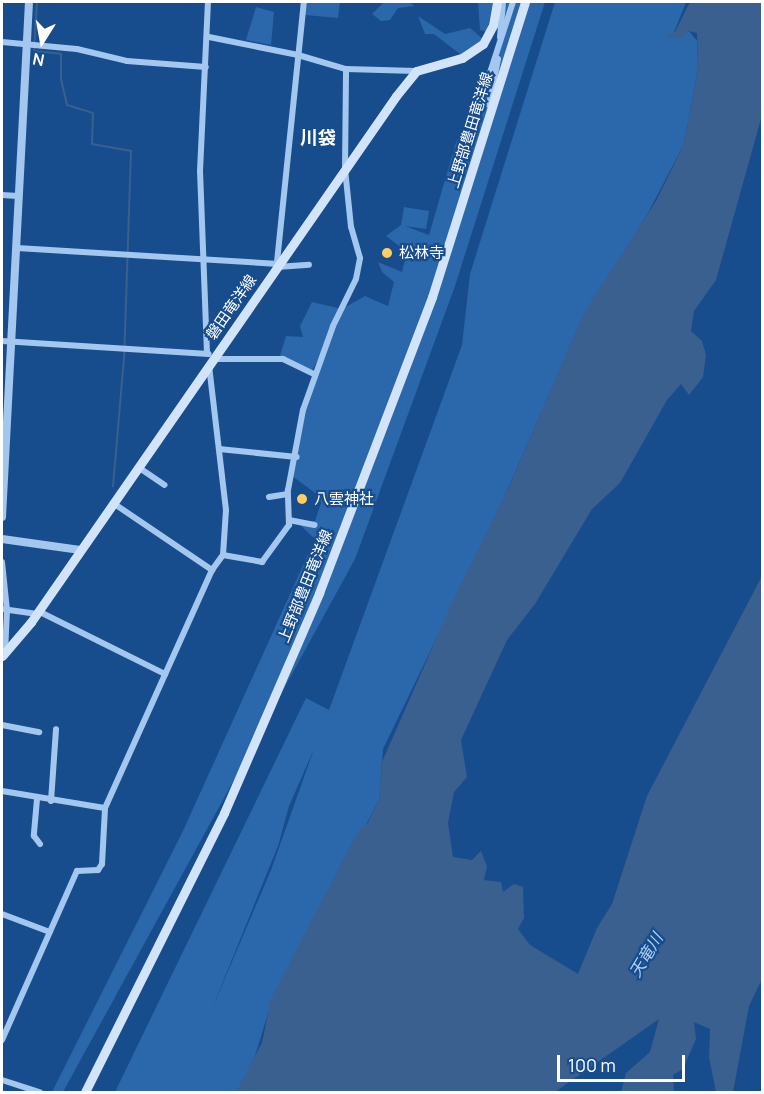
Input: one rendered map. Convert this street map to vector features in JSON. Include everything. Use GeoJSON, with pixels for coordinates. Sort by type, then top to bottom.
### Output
{"type":"FeatureCollection","features":[{"type":"Feature","properties":{"kind":"main road"},"geometry":{"type":"LineString","coordinates":[[416,71],[462,58],[483,44],[493,25],[497,2]]}},
{"type":"Feature","properties":{"kind":"main road","name":"上野部豊田竜洋線"},"geometry":{"type":"LineString","coordinates":[[84,1092],[224,813],[311,614],[428,309],[525,2]]}},
{"type":"Feature","properties":{"kind":"main road","name":"磐田竜洋線"},"geometry":{"type":"LineString","coordinates":[[3,655],[37,613],[211,358],[416,71]]}},
{"type":"Feature","properties":{"kind":"street"},"geometry":{"type":"LineString","coordinates":[[2,517],[5,404],[12,342],[29,2]]}},
{"type":"Feature","properties":{"kind":"street"},"geometry":{"type":"LineString","coordinates":[[2,1040],[78,871],[98,870],[102,864],[105,808],[212,570],[223,555],[226,510],[211,358],[200,171],[209,37],[208,2]]}},
{"type":"Feature","properties":{"kind":"street"},"geometry":{"type":"LineString","coordinates":[[277,265],[304,2]]}},
{"type":"Feature","properties":{"kind":"street"},"geometry":{"type":"LineString","coordinates":[[490,117],[503,2]]}},
{"type":"Feature","properties":{"kind":"street"},"geometry":{"type":"LineString","coordinates":[[473,125],[489,70],[499,53],[513,2]]}},
{"type":"Feature","properties":{"kind":"street"},"geometry":{"type":"LineString","coordinates":[[209,37],[298,55],[346,69],[416,71]]}},
{"type":"Feature","properties":{"kind":"street"},"geometry":{"type":"LineString","coordinates":[[2,42],[77,49],[127,61],[206,67]]}},
{"type":"Feature","properties":{"kind":"street"},"geometry":{"type":"LineString","coordinates":[[223,555],[262,562],[289,520],[288,494],[297,457],[303,410],[314,374],[349,297],[360,258],[351,227],[345,169],[346,69]]}},
{"type":"Feature","properties":{"kind":"street"},"geometry":{"type":"LineString","coordinates":[[2,195],[18,196]]}},
{"type":"Feature","properties":{"kind":"street"},"geometry":{"type":"LineString","coordinates":[[17,248],[205,258],[277,265],[309,265]]}},
{"type":"Feature","properties":{"kind":"street"},"geometry":{"type":"LineString","coordinates":[[2,341],[211,358],[283,359],[314,374]]}},
{"type":"Feature","properties":{"kind":"street"},"geometry":{"type":"LineString","coordinates":[[219,449],[297,457]]}},
{"type":"Feature","properties":{"kind":"street"},"geometry":{"type":"LineString","coordinates":[[138,467],[165,485]]}},
{"type":"Feature","properties":{"kind":"street"},"geometry":{"type":"LineString","coordinates":[[269,497],[288,494]]}},
{"type":"Feature","properties":{"kind":"street"},"geometry":{"type":"LineString","coordinates":[[112,503],[212,570]]}},
{"type":"Feature","properties":{"kind":"street"},"geometry":{"type":"LineString","coordinates":[[289,520],[315,525]]}},
{"type":"Feature","properties":{"kind":"street"},"geometry":{"type":"LineString","coordinates":[[2,539],[80,550]]}},
{"type":"Feature","properties":{"kind":"street"},"geometry":{"type":"LineString","coordinates":[[2,562],[3,655]]}},
{"type":"Feature","properties":{"kind":"street"},"geometry":{"type":"LineString","coordinates":[[4,609],[37,613],[165,674]]}},
{"type":"Feature","properties":{"kind":"street"},"geometry":{"type":"LineString","coordinates":[[2,725],[39,732]]}},
{"type":"Feature","properties":{"kind":"street"},"geometry":{"type":"LineString","coordinates":[[51,801],[56,729]]}},
{"type":"Feature","properties":{"kind":"street"},"geometry":{"type":"LineString","coordinates":[[2,791],[37,799],[105,808]]}},
{"type":"Feature","properties":{"kind":"street"},"geometry":{"type":"LineString","coordinates":[[37,799],[34,836],[40,844]]}},
{"type":"Feature","properties":{"kind":"street"},"geometry":{"type":"LineString","coordinates":[[2,914],[50,932]]}},
{"type":"Feature","properties":{"kind":"street"},"geometry":{"type":"LineString","coordinates":[[2,1080],[40,1092]]}},
{"type":"Feature","properties":{"kind":"shaded area"},"geometry":{"type":"Polygon","coordinates":[[[307,2],[340,2],[338,18],[305,15],[307,2]]]}},
{"type":"Feature","properties":{"kind":"shaded area"},"geometry":{"type":"Polygon","coordinates":[[[384,2],[409,2],[414,6],[398,8],[390,20],[381,21],[372,14],[384,2]]]}},
{"type":"Feature","properties":{"kind":"shaded area"},"geometry":{"type":"Polygon","coordinates":[[[478,2],[493,2],[487,32],[480,30],[478,2]]]}},
{"type":"Feature","properties":{"kind":"shaded area"},"geometry":{"type":"Polygon","coordinates":[[[507,2],[545,2],[455,286],[355,559],[63,1092],[52,1092],[183,831],[315,539],[299,524],[315,521],[321,503],[318,495],[292,476],[305,403],[320,356],[311,372],[279,359],[286,336],[303,337],[300,326],[312,302],[342,309],[365,296],[388,306],[394,282],[382,272],[378,262],[402,272],[407,252],[386,236],[401,225],[404,207],[429,211],[426,229],[405,226],[429,235],[456,142],[470,126],[490,67],[507,2]]]}},
{"type":"Feature","properties":{"kind":"shaded area"},"geometry":{"type":"Polygon","coordinates":[[[555,2],[686,2],[673,35],[689,31],[697,41],[698,69],[684,144],[648,213],[579,326],[500,507],[383,749],[379,800],[270,1007],[255,1056],[239,1092],[115,1092],[306,698],[329,710],[462,345],[470,274],[555,2]],[[314,749],[289,806],[278,846],[211,1011],[271,870],[314,749]]]}},
{"type":"Feature","properties":{"kind":"shaded area"},"geometry":{"type":"Polygon","coordinates":[[[256,7],[274,12],[271,45],[246,40],[256,7]]]}},
{"type":"Feature","properties":{"kind":"shaded area"},"geometry":{"type":"Polygon","coordinates":[[[418,16],[445,34],[470,28],[483,39],[464,57],[434,34],[425,34],[418,16]]]}},
{"type":"Feature","properties":{"kind":"water","name":"天竜川"},"geometry":{"type":"Polygon","coordinates":[[[690,2],[762,2],[762,115],[716,280],[694,311],[691,331],[702,341],[706,355],[703,377],[689,395],[681,384],[667,400],[620,483],[592,509],[535,604],[507,640],[461,740],[467,777],[454,792],[448,823],[453,857],[472,860],[481,851],[487,866],[484,880],[501,882],[503,892],[514,884],[523,887],[524,918],[518,929],[530,945],[578,974],[597,928],[612,904],[647,796],[762,576],[762,979],[749,1006],[733,1092],[716,1092],[709,1057],[710,1029],[694,1022],[696,1039],[683,1069],[673,1075],[674,1092],[621,1092],[626,1073],[650,1052],[659,1019],[555,1092],[236,1092],[262,1043],[271,999],[358,831],[367,824],[379,800],[382,762],[451,605],[509,487],[584,313],[656,201],[684,144],[698,69],[697,33],[689,31],[680,39],[666,36],[675,32],[690,2]]]}},
{"type":"Feature","properties":{"kind":"waterway"},"geometry":{"type":"LineString","coordinates":[[37,2],[34,51],[61,54],[61,79],[67,105],[93,113],[92,144],[131,151],[124,358],[113,487]]}},
{"type":"Feature","properties":{"kind":"place","name":"松林寺"},"geometry":{"type":"Point","coordinates":[387,253]}},
{"type":"Feature","properties":{"kind":"place","name":"八雲神社"},"geometry":{"type":"Point","coordinates":[302,499]}},
{"type":"Feature","properties":{"kind":"district","name":"川袋"},"geometry":{"type":"Point","coordinates":[318,137]}}]}
